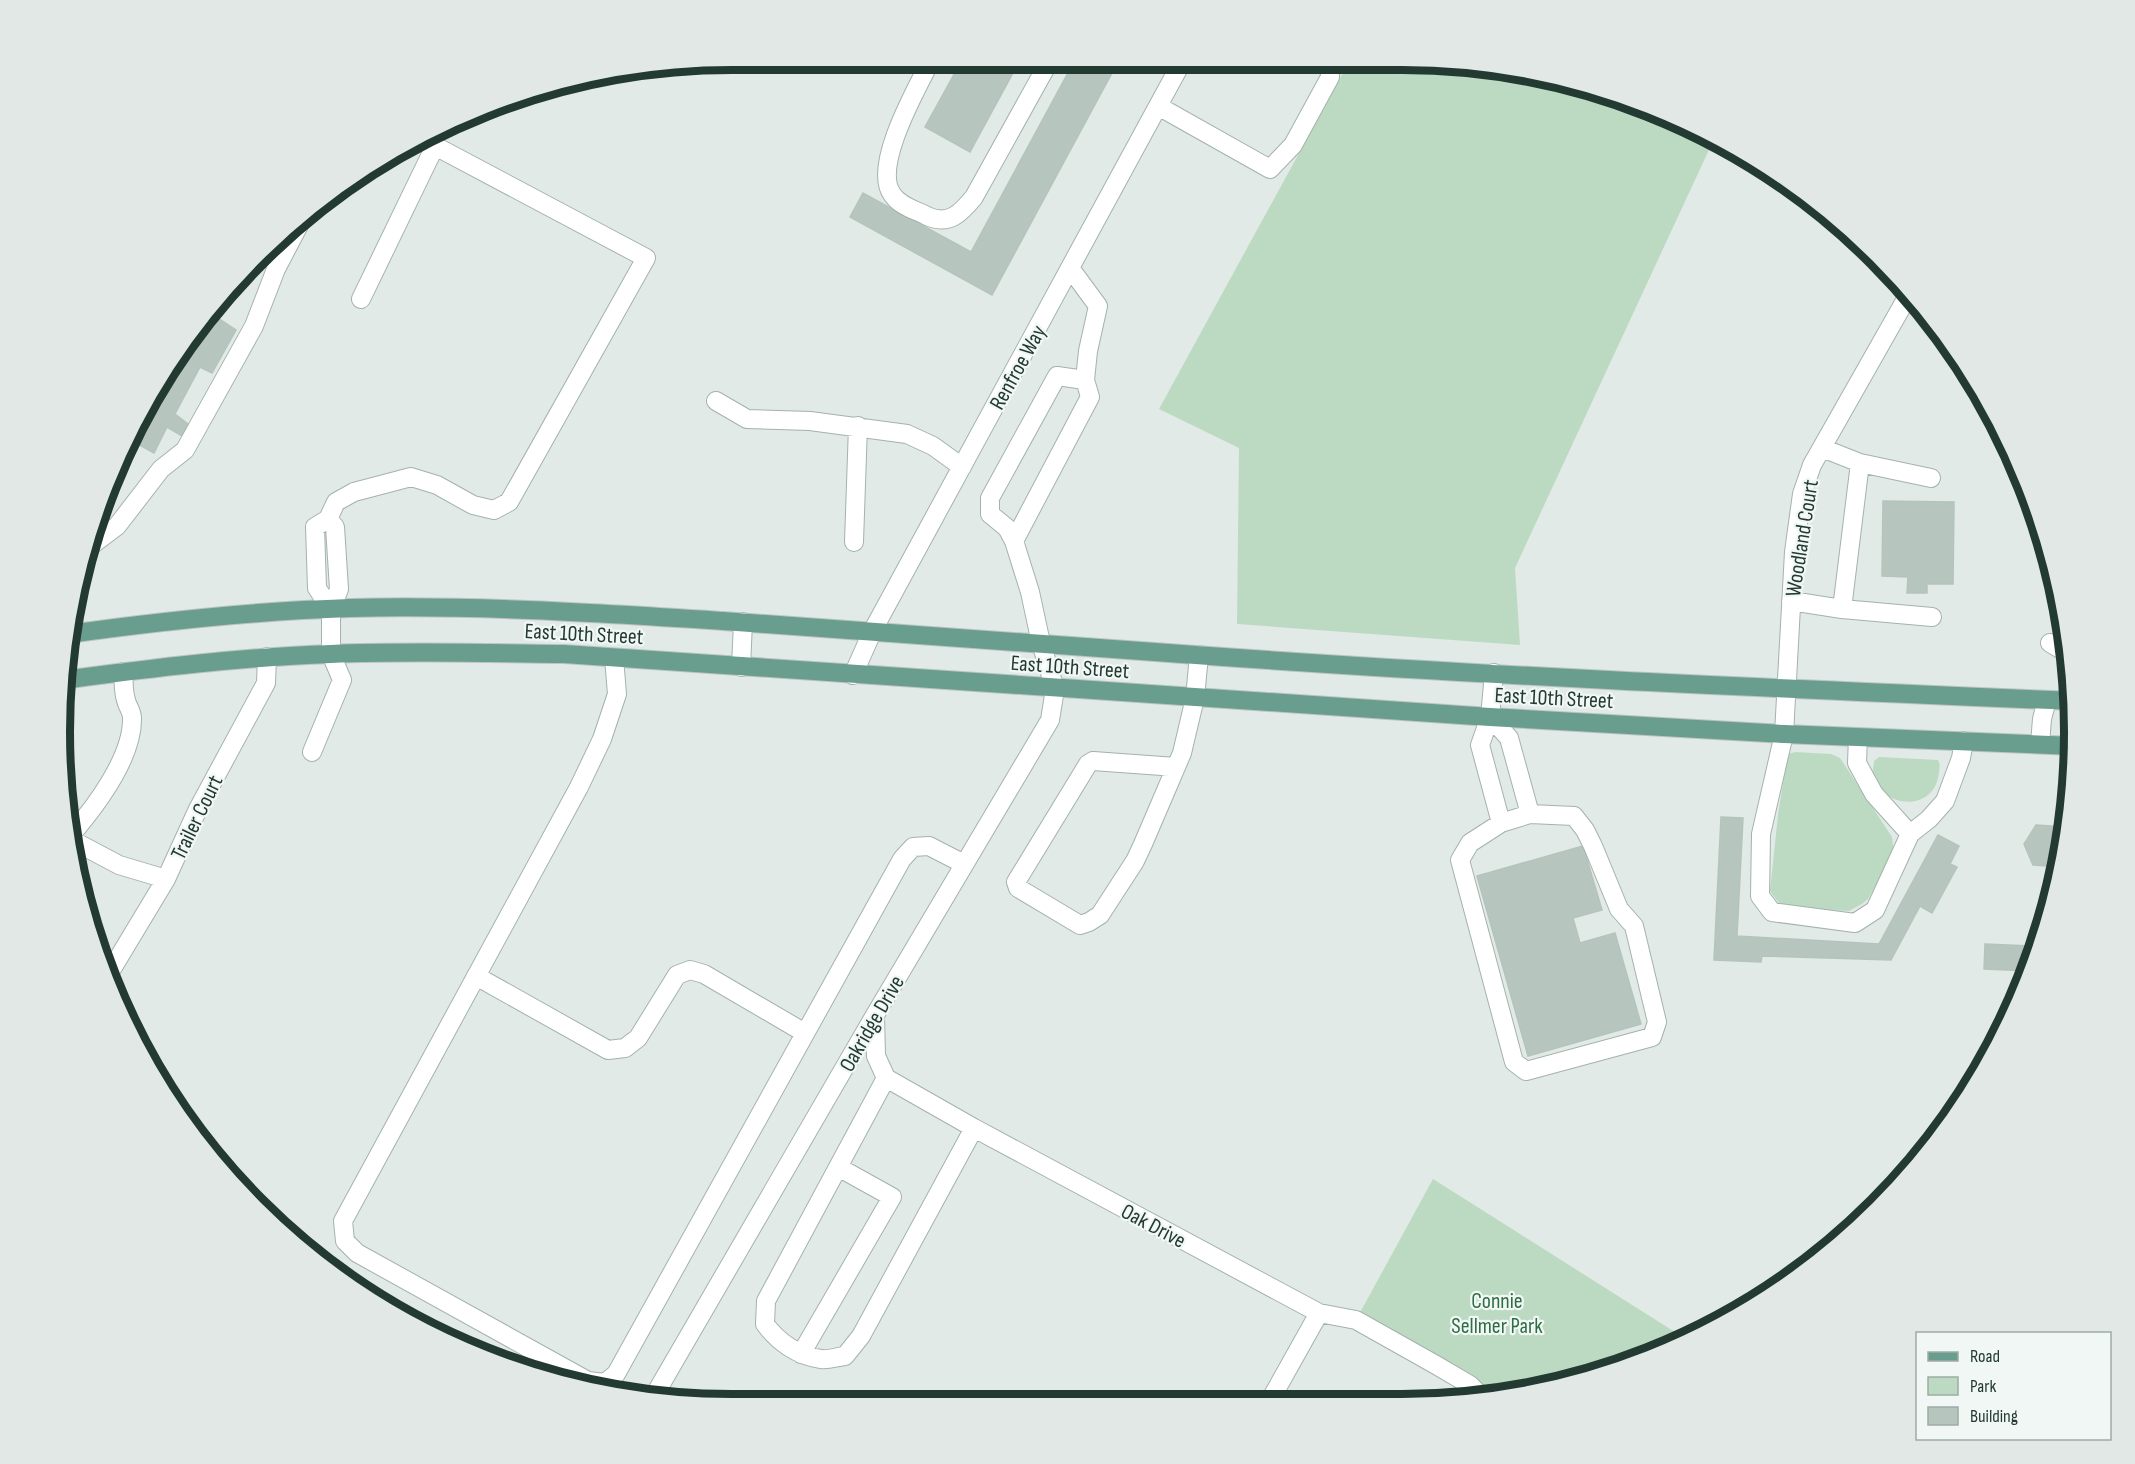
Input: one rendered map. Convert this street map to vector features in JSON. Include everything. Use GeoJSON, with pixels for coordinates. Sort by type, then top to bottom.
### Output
{"type":"FeatureCollection","features":[{"type":"Feature","properties":{"kind":"main road","name":"East 10th Street"},"geometry":{"type":"LineString","coordinates":[[78,633],[129,625],[331,610],[482,608],[561,610],[873,630],[1199,655],[1494,673],[1785,689],[2063,699]]}},
{"type":"Feature","properties":{"kind":"main road","name":"East 10th Street"},"geometry":{"type":"LineString","coordinates":[[73,679],[267,657],[331,654],[484,653],[614,658],[1490,717],[2064,747]]}},
{"type":"Feature","properties":{"kind":"street"},"geometry":{"type":"LineString","coordinates":[[926,70],[900,122],[888,165],[886,182],[899,202],[936,220],[948,219],[962,211],[974,197],[1044,70]]}},
{"type":"Feature","properties":{"kind":"street","name":"Renfroe Way"},"geometry":{"type":"LineString","coordinates":[[853,675],[873,630],[1178,70]]}},
{"type":"Feature","properties":{"kind":"street"},"geometry":{"type":"LineString","coordinates":[[1158,106],[1270,168],[1293,145],[1330,77],[1330,70]]}},
{"type":"Feature","properties":{"kind":"street"},"geometry":{"type":"LineString","coordinates":[[312,752],[342,680],[331,654],[331,610],[339,589],[335,527],[328,519],[336,502],[354,492],[411,477],[437,485],[473,505],[494,510],[509,502],[646,258],[435,146],[361,299]]}},
{"type":"Feature","properties":{"kind":"street"},"geometry":{"type":"LineString","coordinates":[[100,539],[117,526],[161,470],[185,450],[254,326],[276,269],[292,239]]}},
{"type":"Feature","properties":{"kind":"street"},"geometry":{"type":"LineString","coordinates":[[1014,541],[1090,398],[1085,380],[1088,351],[1098,306],[1070,268]]}},
{"type":"Feature","properties":{"kind":"street","name":"Woodland Court"},"geometry":{"type":"LineString","coordinates":[[1905,302],[1812,465],[1802,494],[1794,552],[1784,734],[1761,834],[1760,896],[1772,912],[1855,923],[1875,910],[1910,834]]}},
{"type":"Feature","properties":{"kind":"street"},"geometry":{"type":"LineString","coordinates":[[1014,541],[1007,528],[990,514],[990,498],[1057,376],[1085,380]]}},
{"type":"Feature","properties":{"kind":"street"},"geometry":{"type":"LineString","coordinates":[[716,401],[747,419],[810,421],[907,434],[933,446],[962,467]]}},
{"type":"Feature","properties":{"kind":"street"},"geometry":{"type":"LineString","coordinates":[[854,542],[858,426]]}},
{"type":"Feature","properties":{"kind":"street"},"geometry":{"type":"LineString","coordinates":[[1822,448],[1860,462],[1931,478]]}},
{"type":"Feature","properties":{"kind":"street"},"geometry":{"type":"LineString","coordinates":[[1842,609],[1860,462]]}},
{"type":"Feature","properties":{"kind":"street","name":"Oakridge Drive"},"geometry":{"type":"LineString","coordinates":[[658,1389],[875,1015],[1050,720],[1055,689],[1041,643],[1030,592],[1014,541]]}},
{"type":"Feature","properties":{"kind":"street"},"geometry":{"type":"LineString","coordinates":[[1791,601],[1842,609],[1932,618]]}},
{"type":"Feature","properties":{"kind":"street"},"geometry":{"type":"LineString","coordinates":[[741,667],[743,622]]}},
{"type":"Feature","properties":{"kind":"street"},"geometry":{"type":"LineString","coordinates":[[2050,643],[2059,648]]}},
{"type":"Feature","properties":{"kind":"street"},"geometry":{"type":"LineString","coordinates":[[1176,767],[1093,762],[1088,764],[1016,882],[1018,888],[1080,925],[1100,915],[1135,861],[1176,767],[1195,698],[1199,655]]}},
{"type":"Feature","properties":{"kind":"street","name":"Trailer Court"},"geometry":{"type":"LineString","coordinates":[[114,966],[166,879],[198,809],[266,683],[267,657]]}},
{"type":"Feature","properties":{"kind":"street"},"geometry":{"type":"LineString","coordinates":[[577,1375],[357,1253],[345,1241],[343,1221],[579,787],[602,739],[617,694],[614,658]]}},
{"type":"Feature","properties":{"kind":"street"},"geometry":{"type":"LineString","coordinates":[[78,828],[103,794],[118,766],[131,730],[132,714],[126,700],[123,672]]}},
{"type":"Feature","properties":{"kind":"street"},"geometry":{"type":"LineString","coordinates":[[1494,673],[1490,717],[1480,745],[1501,823]]}},
{"type":"Feature","properties":{"kind":"street"},"geometry":{"type":"LineString","coordinates":[[2040,744],[2042,719],[2047,700]]}},
{"type":"Feature","properties":{"kind":"street"},"geometry":{"type":"LineString","coordinates":[[1490,717],[1509,738],[1530,814]]}},
{"type":"Feature","properties":{"kind":"street"},"geometry":{"type":"LineString","coordinates":[[1858,737],[1857,763],[1874,794],[1910,834],[1929,819],[1945,801],[1961,758],[1964,741]]}},
{"type":"Feature","properties":{"kind":"street"},"geometry":{"type":"LineString","coordinates":[[1530,814],[1574,816],[1585,830],[1619,909],[1634,926],[1657,1022],[1652,1037],[1526,1071],[1514,1062],[1460,860],[1470,843],[1501,823],[1530,814]]}},
{"type":"Feature","properties":{"kind":"street"},"geometry":{"type":"LineString","coordinates":[[80,844],[118,865],[166,879]]}},
{"type":"Feature","properties":{"kind":"street"},"geometry":{"type":"LineString","coordinates":[[606,1381],[616,1374],[902,859],[913,847],[929,846],[964,864]]}},
{"type":"Feature","properties":{"kind":"street"},"geometry":{"type":"LineString","coordinates":[[476,976],[608,1050],[625,1048],[638,1038],[677,975],[690,970],[704,974],[805,1033]]}},
{"type":"Feature","properties":{"kind":"street"},"geometry":{"type":"LineString","coordinates":[[875,1015],[876,1056],[886,1078],[766,1301],[765,1324],[775,1338],[801,1354],[822,1359],[845,1356],[861,1336],[974,1128]]}},
{"type":"Feature","properties":{"kind":"street","name":"Oak Drive"},"geometry":{"type":"LineString","coordinates":[[886,1078],[974,1128],[1319,1313],[1356,1320],[1445,1370],[1474,1389]]}},
{"type":"Feature","properties":{"kind":"street"},"geometry":{"type":"LineString","coordinates":[[801,1354],[892,1197],[838,1167]]}},
{"type":"Feature","properties":{"kind":"street"},"geometry":{"type":"LineString","coordinates":[[1274,1394],[1319,1313]]}},
{"type":"Feature","properties":{"kind":"green space"},"geometry":{"type":"Polygon","coordinates":[[[1345,70],[1446,72],[1532,83],[1616,106],[1656,121],[1710,147],[1515,568],[1520,645],[1237,624],[1239,448],[1159,409],[1345,70]]]}},
{"type":"Feature","properties":{"kind":"green space"},"geometry":{"type":"Polygon","coordinates":[[[1795,752],[1831,754],[1840,758],[1892,837],[1894,853],[1868,899],[1849,911],[1786,908],[1770,891],[1787,758],[1788,754],[1795,752]]]}},
{"type":"Feature","properties":{"kind":"green space"},"geometry":{"type":"Polygon","coordinates":[[[1879,757],[1938,760],[1939,773],[1933,789],[1926,797],[1916,801],[1906,802],[1885,794],[1873,775],[1874,761],[1879,757]]]}},
{"type":"Feature","properties":{"kind":"green space","name":"Connie Sellmer Park"},"geometry":{"type":"Polygon","coordinates":[[[1433,1179],[1677,1333],[1616,1358],[1574,1371],[1532,1381],[1464,1390],[1436,1365],[1356,1320],[1433,1179]]]}},
{"type":"Feature","properties":{"kind":"building"},"geometry":{"type":"Polygon","coordinates":[[[956,70],[1015,70],[970,152],[925,127],[956,70]]]}},
{"type":"Feature","properties":{"kind":"building"},"geometry":{"type":"Polygon","coordinates":[[[1070,70],[1114,70],[992,295],[850,217],[863,193],[971,252],[1070,70]]]}},
{"type":"Feature","properties":{"kind":"building"},"geometry":{"type":"Polygon","coordinates":[[[217,317],[236,330],[212,373],[200,367],[175,414],[188,424],[182,436],[167,427],[154,453],[137,444],[139,439],[182,364],[217,317]]]}},
{"type":"Feature","properties":{"kind":"building"},"geometry":{"type":"Polygon","coordinates":[[[1883,501],[1954,502],[1953,584],[1927,584],[1927,593],[1907,593],[1908,577],[1882,576],[1883,501]]]}},
{"type":"Feature","properties":{"kind":"building"},"geometry":{"type":"Polygon","coordinates":[[[1721,817],[1743,818],[1737,936],[1879,944],[1938,835],[1959,846],[1950,864],[1957,867],[1932,913],[1920,906],[1891,960],[1762,956],[1761,962],[1714,960],[1721,817]]]}},
{"type":"Feature","properties":{"kind":"building"},"geometry":{"type":"Polygon","coordinates":[[[2036,825],[2058,826],[2051,866],[2033,865],[2024,844],[2036,825]]]}},
{"type":"Feature","properties":{"kind":"building"},"geometry":{"type":"Polygon","coordinates":[[[1583,846],[1602,910],[1573,918],[1580,943],[1615,933],[1641,1024],[1528,1056],[1477,876],[1583,846]]]}},
{"type":"Feature","properties":{"kind":"building"},"geometry":{"type":"Polygon","coordinates":[[[1985,944],[2029,946],[2019,971],[1984,969],[1985,944]]]}}]}
